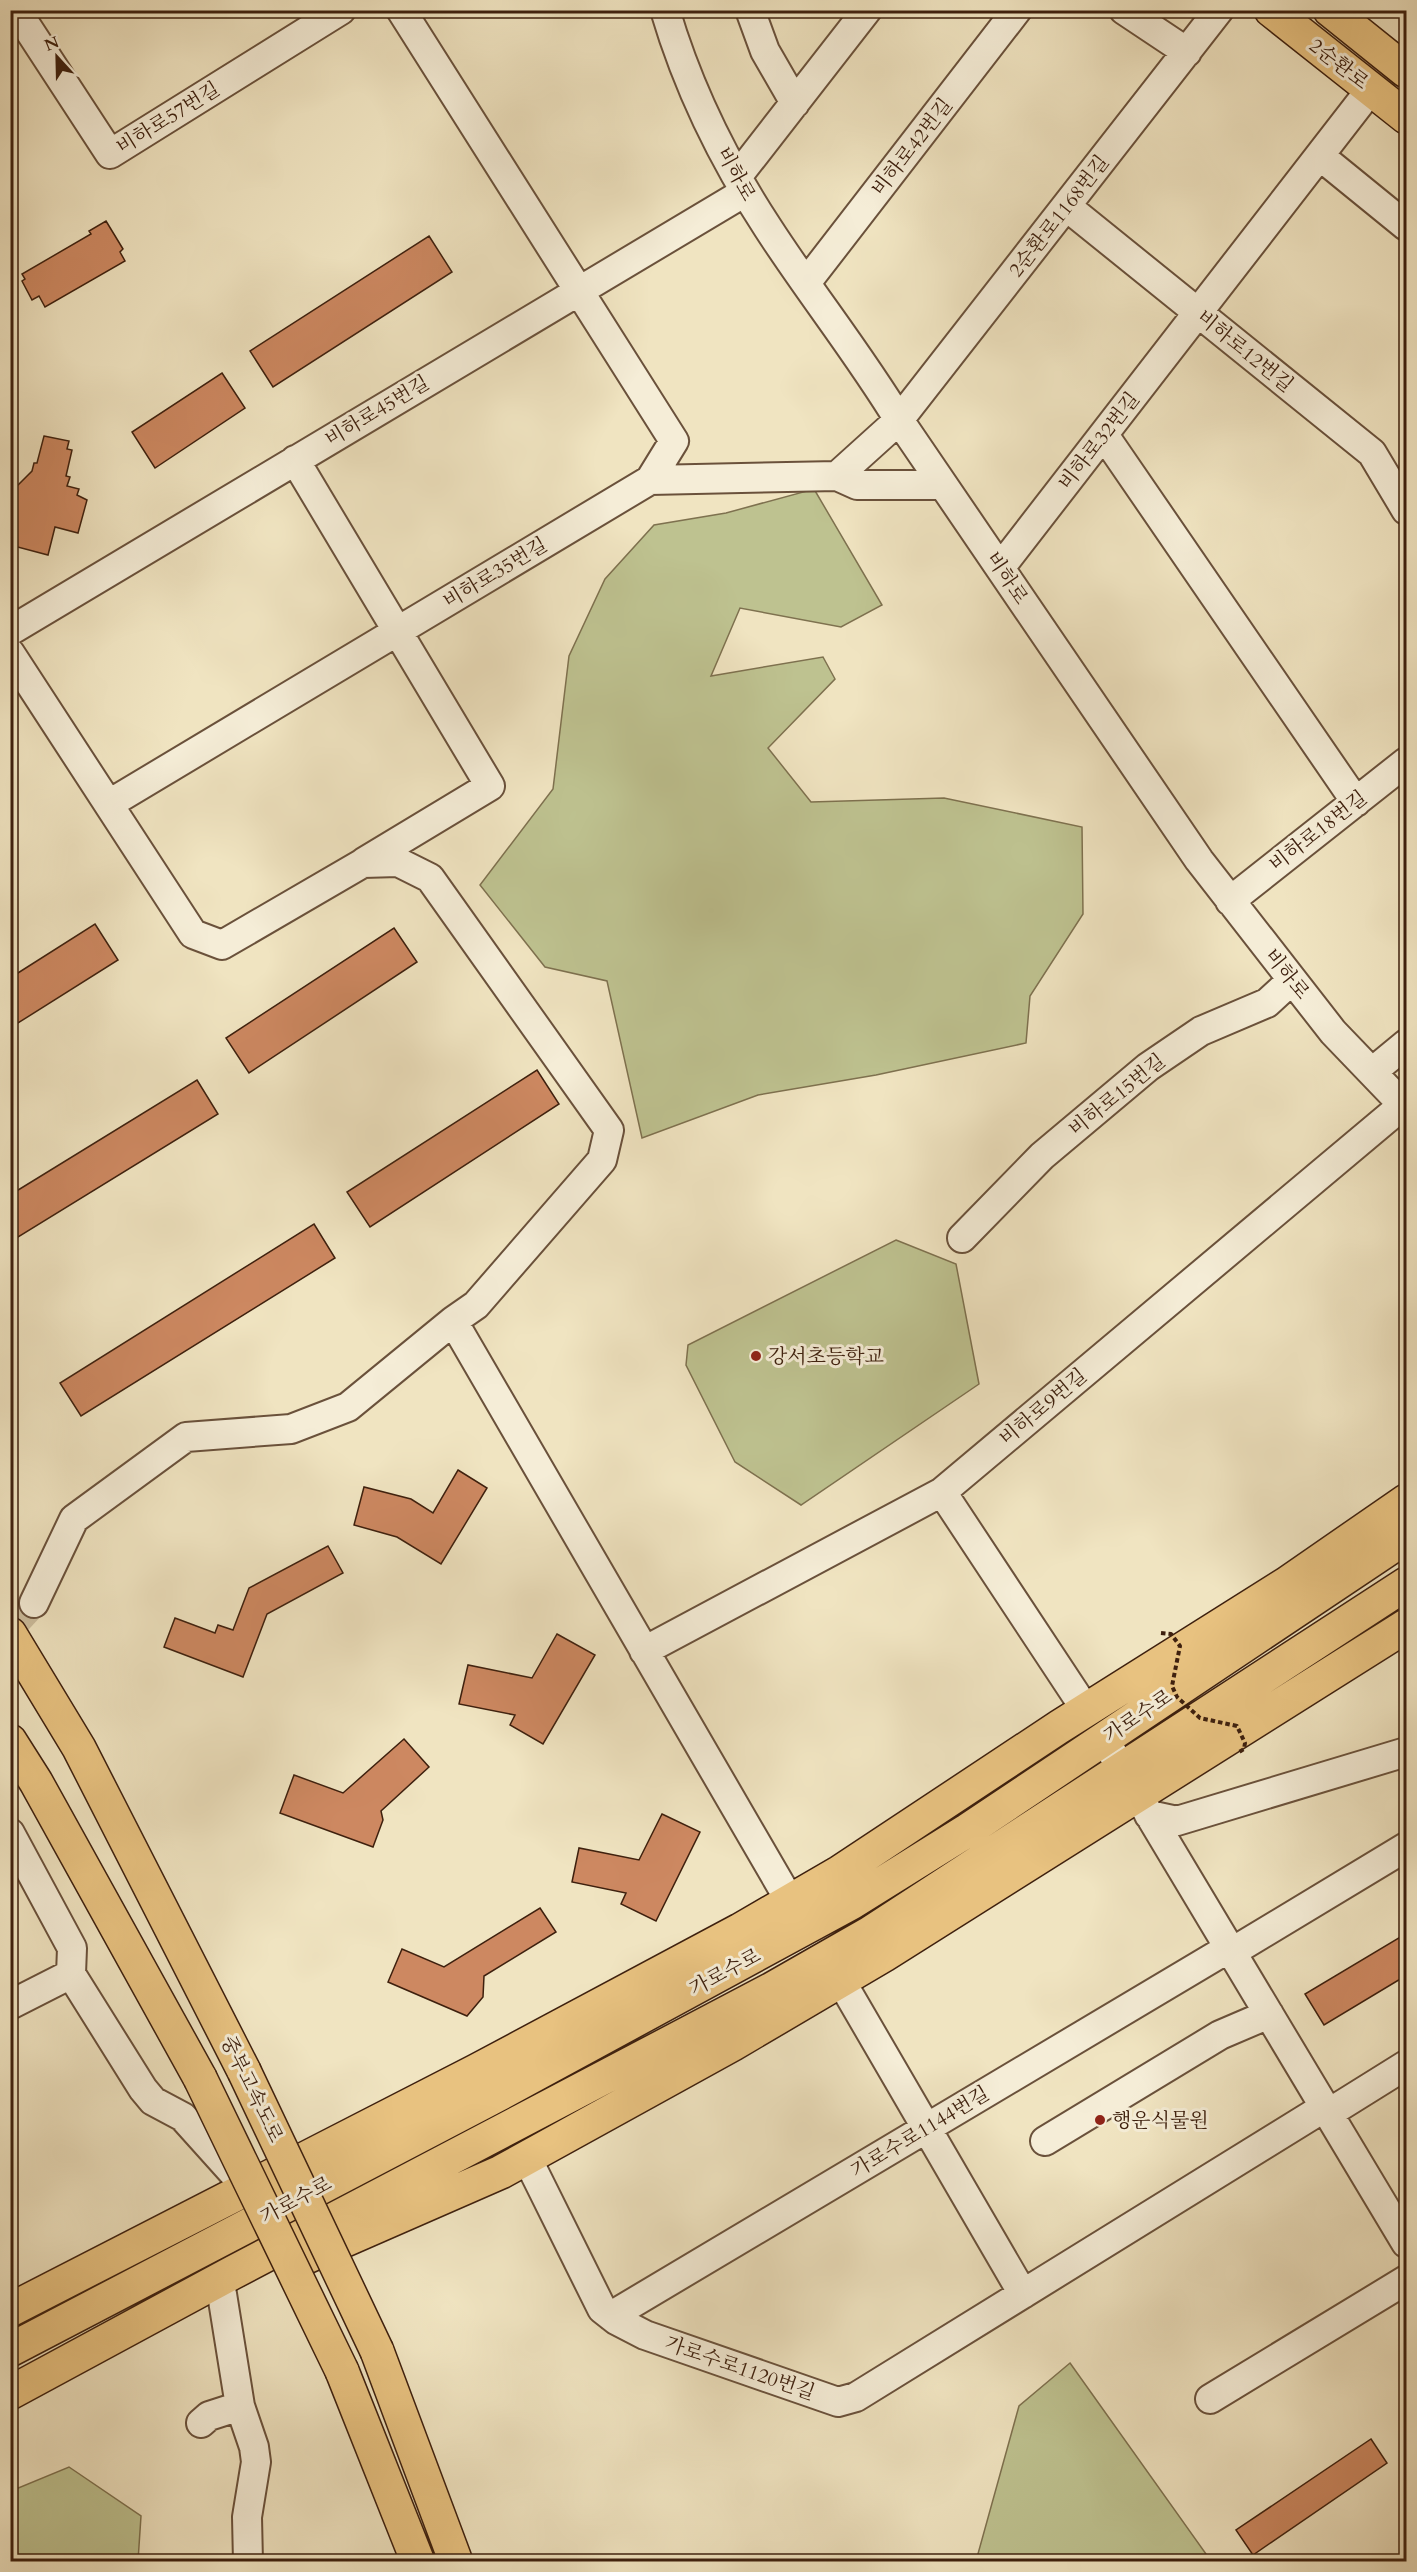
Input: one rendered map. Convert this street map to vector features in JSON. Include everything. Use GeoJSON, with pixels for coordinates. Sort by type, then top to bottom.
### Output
{"type":"FeatureCollection","features":[{"type":"Feature","properties":{"kind":"main road","name":"2순환로"},"geometry":{"type":"LineString","coordinates":[[1271,10],[1407,117]]}},
{"type":"Feature","properties":{"kind":"main road","name":"2순환로"},"geometry":{"type":"LineString","coordinates":[[1330,10],[1403,62]]}},
{"type":"Feature","properties":{"kind":"main road","name":"가로수로"},"geometry":{"type":"LineString","coordinates":[[10,2310],[486,2066],[740,1930],[869,1853],[1086,1710],[1286,1584],[1407,1501]]}},
{"type":"Feature","properties":{"kind":"main road","name":"가로수로"},"geometry":{"type":"LineString","coordinates":[[10,2350],[501,2093],[851,1903],[1104,1739],[1407,1537]]}},
{"type":"Feature","properties":{"kind":"main road","name":"가로수로"},"geometry":{"type":"LineString","coordinates":[[10,2393],[1136,1793],[1407,1584]]}},
{"type":"Feature","properties":{"kind":"main road"},"geometry":{"type":"LineString","coordinates":[[122,2332],[222,2294],[501,2172],[527,2158],[733,2044],[841,1981],[1136,1793],[1407,1626]]}},
{"type":"Feature","properties":{"kind":"main road","name":"중부고속도로"},"geometry":{"type":"LineString","coordinates":[[10,1634],[79,1748],[244,2071],[377,2351],[456,2562]]}},
{"type":"Feature","properties":{"kind":"main road"},"geometry":{"type":"LineString","coordinates":[[10,1741],[36,1782],[200,2078],[342,2371],[418,2562]]}},
{"type":"Feature","properties":{"kind":"street","name":"비하로57번길"},"geometry":{"type":"LineString","coordinates":[[16,10],[110,154],[341,10]]}},
{"type":"Feature","properties":{"kind":"street"},"geometry":{"type":"LineString","coordinates":[[401,10],[674,441],[650,480]]}},
{"type":"Feature","properties":{"kind":"street","name":"비하로"},"geometry":{"type":"LineString","coordinates":[[665,10],[703,114],[741,184],[806,283],[874,379],[899,420],[1192,850],[1333,1032],[1405,1106]]}},
{"type":"Feature","properties":{"kind":"street"},"geometry":{"type":"LineString","coordinates":[[750,10],[765,51],[795,103]]}},
{"type":"Feature","properties":{"kind":"street"},"geometry":{"type":"LineString","coordinates":[[741,184],[795,103],[867,10]]}},
{"type":"Feature","properties":{"kind":"street","name":"비하로42번길"},"geometry":{"type":"LineString","coordinates":[[806,283],[1017,10]]}},
{"type":"Feature","properties":{"kind":"street"},"geometry":{"type":"LineString","coordinates":[[1124,10],[1187,52]]}},
{"type":"Feature","properties":{"kind":"street","name":"2순환로1168번길"},"geometry":{"type":"LineString","coordinates":[[899,420],[1219,10]]}},
{"type":"Feature","properties":{"kind":"street","name":"비하로32번길"},"geometry":{"type":"LineString","coordinates":[[1000,568],[1371,89]]}},
{"type":"Feature","properties":{"kind":"street"},"geometry":{"type":"LineString","coordinates":[[1320,156],[1407,226]]}},
{"type":"Feature","properties":{"kind":"street","name":"비하로45번길"},"geometry":{"type":"LineString","coordinates":[[10,631],[577,291],[741,184]]}},
{"type":"Feature","properties":{"kind":"street","name":"비하로12번길"},"geometry":{"type":"LineString","coordinates":[[1066,206],[1371,453],[1407,510]]}},
{"type":"Feature","properties":{"kind":"street"},"geometry":{"type":"LineString","coordinates":[[837,476],[899,420]]}},
{"type":"Feature","properties":{"kind":"street"},"geometry":{"type":"LineString","coordinates":[[1104,435],[1356,802]]}},
{"type":"Feature","properties":{"kind":"street"},"geometry":{"type":"LineString","coordinates":[[10,652],[193,934],[222,945],[490,786],[295,460]]}},
{"type":"Feature","properties":{"kind":"street","name":"비하로35번길"},"geometry":{"type":"LineString","coordinates":[[109,804],[650,480],[837,476],[858,485],[943,485]]}},
{"type":"Feature","properties":{"kind":"street","name":"비하로18번길"},"geometry":{"type":"LineString","coordinates":[[1230,901],[1407,762]]}},
{"type":"Feature","properties":{"kind":"street"},"geometry":{"type":"LineString","coordinates":[[34,1603],[74,1519],[186,1437],[291,1429],[348,1407],[453,1321],[477,1305],[602,1160],[609,1131],[430,878],[398,862],[362,864]]}},
{"type":"Feature","properties":{"kind":"street","name":"비하로15번길"},"geometry":{"type":"LineString","coordinates":[[962,1238],[1042,1156],[1148,1067],[1201,1030],[1267,1003],[1292,980]]}},
{"type":"Feature","properties":{"kind":"street"},"geometry":{"type":"LineString","coordinates":[[1372,1072],[1407,1044]]}},
{"type":"Feature","properties":{"kind":"street","name":"비하로9번길"},"geometry":{"type":"LineString","coordinates":[[644,1651],[942,1492],[1405,1106]]}},
{"type":"Feature","properties":{"kind":"street"},"geometry":{"type":"LineString","coordinates":[[453,1321],[790,1901]]}},
{"type":"Feature","properties":{"kind":"street"},"geometry":{"type":"LineString","coordinates":[[942,1492],[1086,1710]]}},
{"type":"Feature","properties":{"kind":"street"},"geometry":{"type":"LineString","coordinates":[[1104,1739],[1407,2243]]}},
{"type":"Feature","properties":{"kind":"street"},"geometry":{"type":"LineString","coordinates":[[1136,1793],[1177,1821],[1407,1752]]}},
{"type":"Feature","properties":{"kind":"street"},"geometry":{"type":"LineString","coordinates":[[10,1833],[72,1948],[70,1974],[143,2090],[153,2101],[183,2117],[248,2189]]}},
{"type":"Feature","properties":{"kind":"street","name":"가로수로1144번길"},"geometry":{"type":"LineString","coordinates":[[611,2316],[1407,1846]]}},
{"type":"Feature","properties":{"kind":"street"},"geometry":{"type":"LineString","coordinates":[[10,2005],[70,1974]]}},
{"type":"Feature","properties":{"kind":"street"},"geometry":{"type":"LineString","coordinates":[[841,1981],[1023,2294]]}},
{"type":"Feature","properties":{"kind":"street"},"geometry":{"type":"LineString","coordinates":[[1045,2141],[1220,2035],[1269,2014]]}},
{"type":"Feature","properties":{"kind":"street"},"geometry":{"type":"LineString","coordinates":[[1327,2110],[1407,2065]]}},
{"type":"Feature","properties":{"kind":"street","name":"가로수로1120번길"},"geometry":{"type":"LineString","coordinates":[[527,2158],[602,2309],[645,2335],[838,2403],[856,2397],[1169,2204],[1327,2110]]}},
{"type":"Feature","properties":{"kind":"street"},"geometry":{"type":"LineString","coordinates":[[1210,2399],[1407,2280]]}},
{"type":"Feature","properties":{"kind":"street"},"geometry":{"type":"LineString","coordinates":[[222,2294],[240,2406],[254,2448],[256,2462],[247,2517],[248,2562]]}},
{"type":"Feature","properties":{"kind":"street"},"geometry":{"type":"LineString","coordinates":[[201,2423],[209,2416],[240,2406]]}},
{"type":"Feature","properties":{"kind":"path"},"geometry":{"type":"LineString","coordinates":[[1161,1633],[1172,1634],[1180,1646],[1172,1686],[1177,1697],[1200,1718],[1237,1726],[1245,1743],[1244,1749],[1239,1752]]}},
{"type":"Feature","properties":{"kind":"green space"},"geometry":{"type":"Polygon","coordinates":[[[814,489],[882,605],[841,627],[740,608],[711,676],[823,657],[835,679],[768,748],[811,802],[944,798],[1082,827],[1083,914],[1030,996],[1026,1043],[876,1075],[758,1095],[642,1138],[607,981],[545,967],[480,885],[553,789],[569,656],[605,579],[654,525],[726,513],[814,489]]]}},
{"type":"Feature","properties":{"kind":"green space"},"geometry":{"type":"Polygon","coordinates":[[[896,1240],[956,1264],[979,1384],[801,1505],[735,1462],[686,1365],[688,1345],[896,1240]]]}},
{"type":"Feature","properties":{"kind":"green space"},"geometry":{"type":"Polygon","coordinates":[[[1070,2363],[1211,2561],[976,2561],[1019,2406],[1070,2363]]]}},
{"type":"Feature","properties":{"kind":"green space"},"geometry":{"type":"Polygon","coordinates":[[[69,2467],[141,2516],[138,2561],[11,2561],[11,2491],[69,2467]]]}},
{"type":"Feature","properties":{"kind":"building"},"geometry":{"type":"Polygon","coordinates":[[[106,221],[123,249],[120,252],[125,261],[45,307],[39,296],[32,300],[22,281],[25,279],[22,274],[91,234],[89,231],[106,221]]]}},
{"type":"Feature","properties":{"kind":"building"},"geometry":{"type":"Polygon","coordinates":[[[429,236],[452,272],[273,387],[250,351],[429,236]]]}},
{"type":"Feature","properties":{"kind":"building"},"geometry":{"type":"Polygon","coordinates":[[[222,373],[245,408],[155,468],[132,432],[222,373]]]}},
{"type":"Feature","properties":{"kind":"building"},"geometry":{"type":"Polygon","coordinates":[[[44,436],[69,441],[67,449],[72,450],[66,476],[70,477],[67,486],[79,489],[77,495],[87,500],[78,533],[55,527],[48,555],[10,545],[10,493],[32,471],[34,463],[37,463],[44,436]]]}},
{"type":"Feature","properties":{"kind":"building"},"geometry":{"type":"Polygon","coordinates":[[[95,924],[118,960],[10,1028],[10,978],[95,924]]]}},
{"type":"Feature","properties":{"kind":"building"},"geometry":{"type":"Polygon","coordinates":[[[394,928],[417,962],[249,1073],[226,1038],[394,928]]]}},
{"type":"Feature","properties":{"kind":"building"},"geometry":{"type":"Polygon","coordinates":[[[537,1070],[559,1104],[370,1227],[347,1192],[537,1070]]]}},
{"type":"Feature","properties":{"kind":"building"},"geometry":{"type":"Polygon","coordinates":[[[197,1080],[218,1114],[10,1242],[10,1195],[197,1080]]]}},
{"type":"Feature","properties":{"kind":"building"},"geometry":{"type":"Polygon","coordinates":[[[314,1224],[335,1258],[81,1416],[60,1383],[314,1224]]]}},
{"type":"Feature","properties":{"kind":"building"},"geometry":{"type":"Polygon","coordinates":[[[458,1470],[487,1488],[441,1564],[397,1537],[354,1525],[364,1487],[411,1499],[433,1513],[458,1470]]]}},
{"type":"Feature","properties":{"kind":"building"},"geometry":{"type":"Polygon","coordinates":[[[328,1546],[343,1573],[267,1614],[243,1677],[164,1647],[175,1618],[215,1633],[218,1625],[233,1630],[249,1588],[328,1546]]]}},
{"type":"Feature","properties":{"kind":"building"},"geometry":{"type":"Polygon","coordinates":[[[557,1634],[595,1655],[543,1744],[510,1725],[515,1715],[459,1704],[468,1665],[532,1678],[557,1634]]]}},
{"type":"Feature","properties":{"kind":"building"},"geometry":{"type":"Polygon","coordinates":[[[404,1739],[429,1767],[381,1811],[383,1820],[373,1847],[280,1813],[294,1775],[343,1793],[404,1739]]]}},
{"type":"Feature","properties":{"kind":"building"},"geometry":{"type":"Polygon","coordinates":[[[662,1814],[700,1832],[656,1921],[621,1904],[626,1893],[572,1882],[579,1848],[639,1860],[662,1814]]]}},
{"type":"Feature","properties":{"kind":"building"},"geometry":{"type":"Polygon","coordinates":[[[540,1908],[556,1932],[484,1976],[483,1997],[467,2016],[388,1982],[402,1949],[444,1967],[540,1908]]]}},
{"type":"Feature","properties":{"kind":"building"},"geometry":{"type":"Polygon","coordinates":[[[1407,1933],[1407,1975],[1324,2025],[1305,1994],[1407,1933]]]}},
{"type":"Feature","properties":{"kind":"building"},"geometry":{"type":"Polygon","coordinates":[[[1371,2439],[1387,2463],[1253,2555],[1236,2530],[1371,2439]]]}},
{"type":"Feature","properties":{"kind":"tunnel"},"geometry":{"type":"LineString","coordinates":[[10,1629],[34,1603]]}},
{"type":"Feature","properties":{"kind":"place","name":"강서초등학교"},"geometry":{"type":"Point","coordinates":[756,1356]}},
{"type":"Feature","properties":{"kind":"place","name":"행운식물원"},"geometry":{"type":"Point","coordinates":[1100,2120]}}]}
